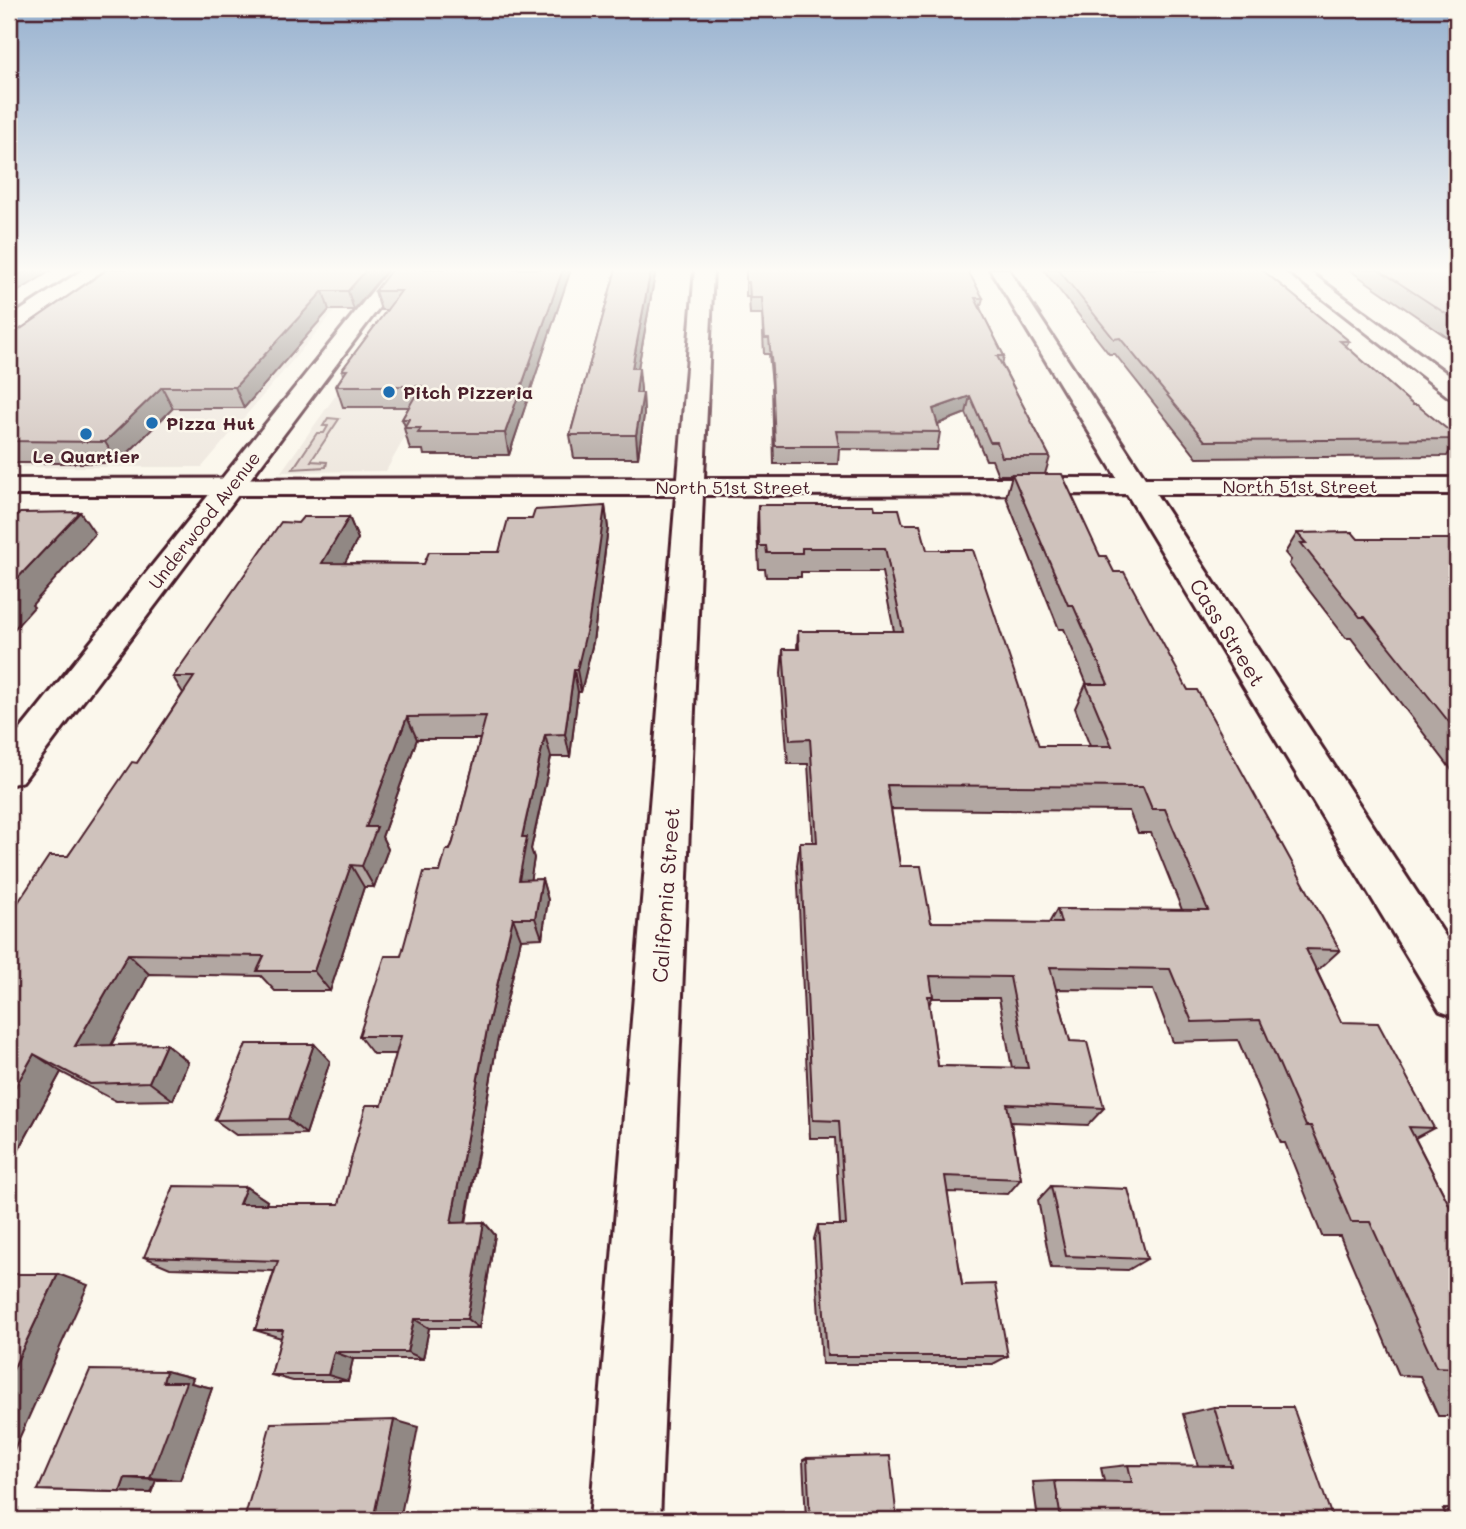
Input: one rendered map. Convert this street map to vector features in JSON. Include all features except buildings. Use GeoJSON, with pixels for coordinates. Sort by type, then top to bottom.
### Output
{"type":"FeatureCollection","features":[{"type":"Feature","properties":{"kind":"street","name":"Underwood Avenue"},"geometry":{"type":"LineString","coordinates":[[9,771],[343,340]]}},
{"type":"Feature","properties":{"kind":"street","name":"California Street"},"geometry":{"type":"LineString","coordinates":[[625,1520],[700,340]]}},
{"type":"Feature","properties":{"kind":"street","name":"Cass Street"},"geometry":{"type":"LineString","coordinates":[[1044,340],[1457,995]]}},
{"type":"Feature","properties":{"kind":"street"},"geometry":{"type":"LineString","coordinates":[[1388,340],[1457,393]]}},
{"type":"Feature","properties":{"kind":"street","name":"North 51st Street"},"geometry":{"type":"LineString","coordinates":[[9,487],[1457,486]]}},
{"type":"Feature","properties":{"kind":"shaded area"},"geometry":{"type":"Polygon","coordinates":[[[166,340],[309,340],[202,467],[21,467],[166,340]]]}},
{"type":"Feature","properties":{"kind":"shaded area"},"geometry":{"type":"Polygon","coordinates":[[[375,340],[423,340],[421,408],[386,471],[281,472],[375,340]]]}},
{"type":"Feature","properties":{"kind":"shaded area"},"geometry":{"type":"Polygon","coordinates":[[[328,418],[339,419],[311,461],[327,462],[326,467],[293,469],[317,433],[324,433],[328,426],[323,426],[328,418]]]}},
{"type":"Feature","properties":{"kind":"place","name":"Pitch Pizzeria"},"geometry":{"type":"Point","coordinates":[389,392]}},
{"type":"Feature","properties":{"kind":"place","name":"Pizza Hut"},"geometry":{"type":"Point","coordinates":[152,423]}},
{"type":"Feature","properties":{"kind":"place","name":"Le Quartier"},"geometry":{"type":"Point","coordinates":[86,434]}}]}
